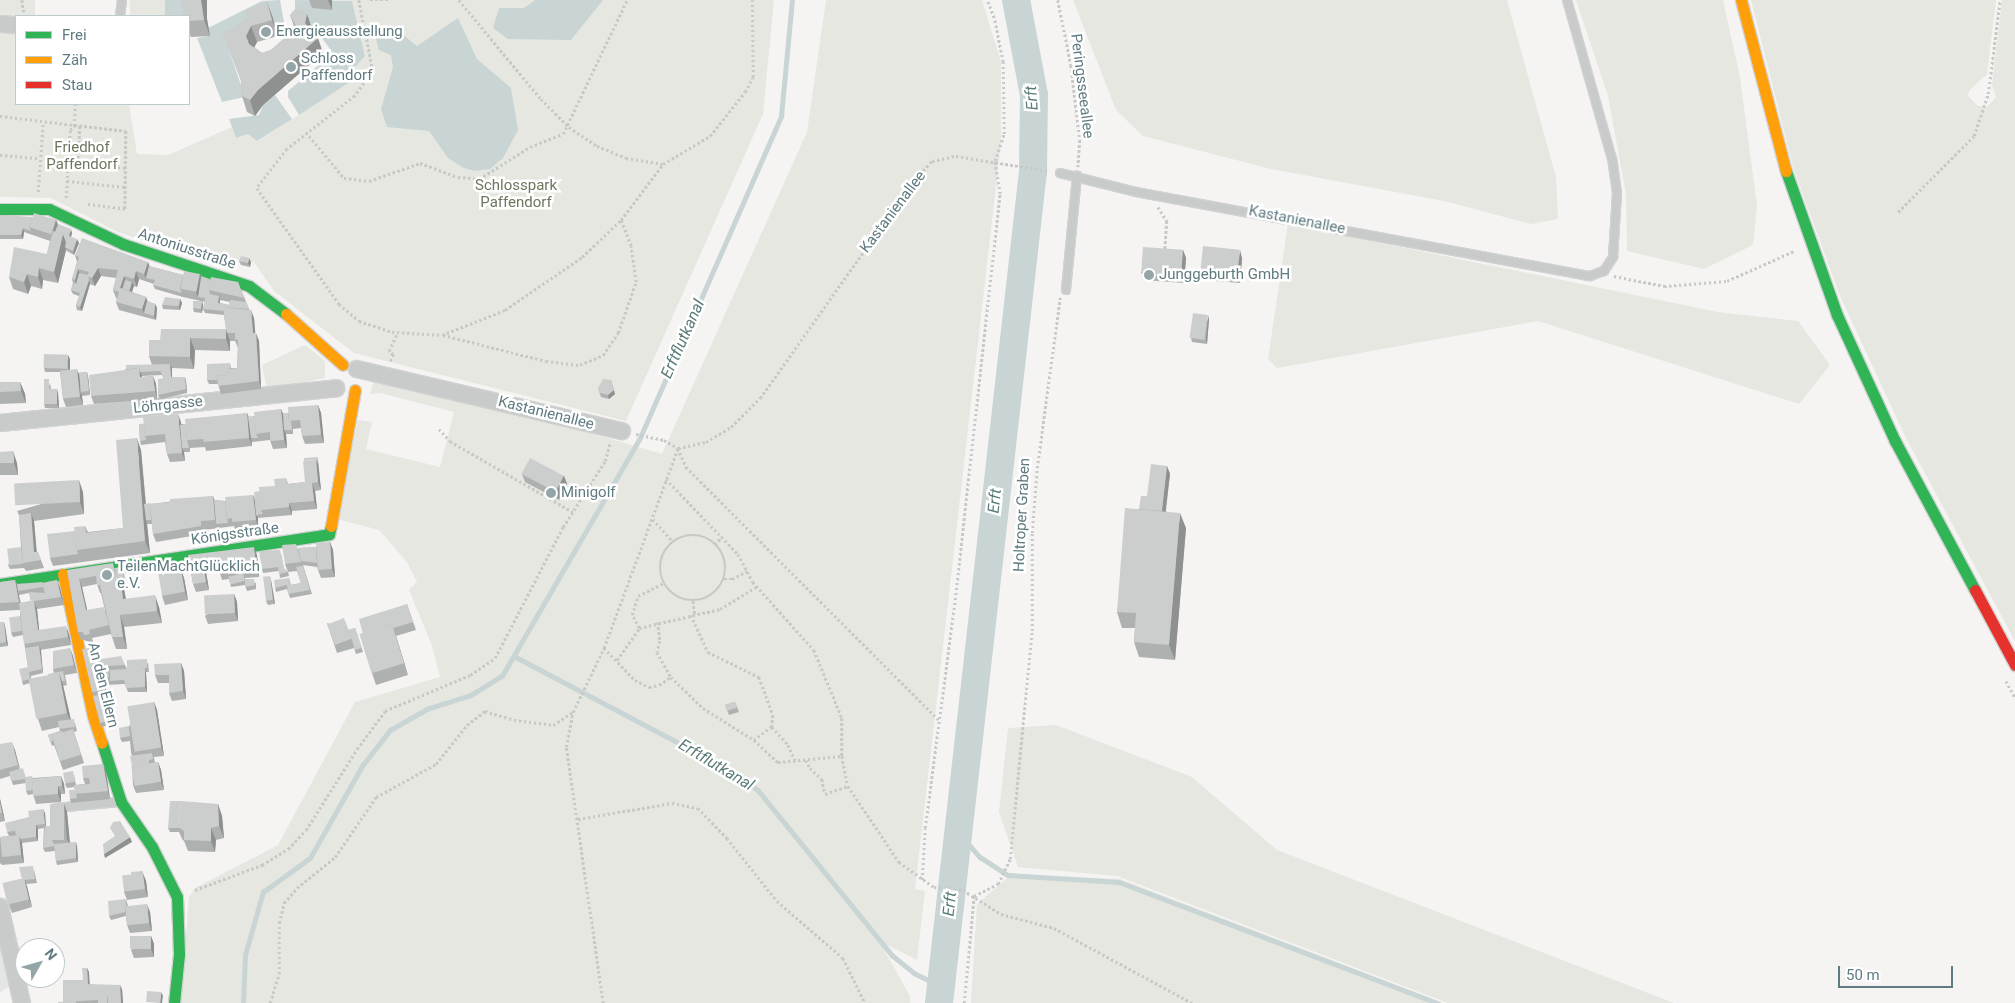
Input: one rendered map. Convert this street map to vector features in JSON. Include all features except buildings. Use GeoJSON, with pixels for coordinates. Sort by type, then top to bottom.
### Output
{"type":"FeatureCollection","features":[{"type":"Feature","properties":{"kind":"street"},"geometry":{"type":"LineString","coordinates":[[1741,0],[1784,169],[1837,315],[1895,441],[2015,665]]}},
{"type":"Feature","properties":{"kind":"street"},"geometry":{"type":"LineString","coordinates":[[0,24],[15,25]]}},
{"type":"Feature","properties":{"kind":"street","name":"Antoniusstraße"},"geometry":{"type":"LineString","coordinates":[[0,209],[49,209],[123,244],[249,286],[300,324],[350,367]]}},
{"type":"Feature","properties":{"kind":"street"},"geometry":{"type":"LineString","coordinates":[[350,367],[361,378],[355,390],[347,393],[336,388],[333,374],[350,367]]}},
{"type":"Feature","properties":{"kind":"street","name":"Kastanienallee"},"geometry":{"type":"LineString","coordinates":[[350,367],[618,430]]}},
{"type":"Feature","properties":{"kind":"street","name":"Löhrgasse"},"geometry":{"type":"LineString","coordinates":[[0,423],[336,388]]}},
{"type":"Feature","properties":{"kind":"street","name":"Königsstraße"},"geometry":{"type":"LineString","coordinates":[[0,584],[329,534],[355,390]]}},
{"type":"Feature","properties":{"kind":"street","name":"An den Ellern"},"geometry":{"type":"LineString","coordinates":[[63,574],[93,716],[121,802],[152,847],[177,897],[179,954],[174,1003]]}},
{"type":"Feature","properties":{"kind":"street"},"geometry":{"type":"LineString","coordinates":[[0,906],[22,1003]]}},
{"type":"Feature","properties":{"kind":"lane"},"geometry":{"type":"LineString","coordinates":[[120,15],[122,0]]}},
{"type":"Feature","properties":{"kind":"lane"},"geometry":{"type":"LineString","coordinates":[[1566,0],[1612,159],[1617,193],[1617,234],[1613,258],[1604,271]]}},
{"type":"Feature","properties":{"kind":"lane","name":"Kastanienallee"},"geometry":{"type":"LineString","coordinates":[[1060,173],[1149,193],[1279,216],[1574,276],[1590,276],[1604,271]]}},
{"type":"Feature","properties":{"kind":"lane"},"geometry":{"type":"LineString","coordinates":[[1066,290],[1077,176]]}},
{"type":"Feature","properties":{"kind":"lane"},"geometry":{"type":"LineString","coordinates":[[50,808],[121,802]]}},
{"type":"Feature","properties":{"kind":"path"},"geometry":{"type":"LineString","coordinates":[[22,0],[24,15]]}},
{"type":"Feature","properties":{"kind":"path"},"geometry":{"type":"LineString","coordinates":[[359,0],[373,72],[355,96],[306,132],[287,149],[257,188],[339,304],[359,321],[397,332],[442,335],[546,361],[580,365],[602,355],[618,333],[636,282],[631,246],[621,220]]}},
{"type":"Feature","properties":{"kind":"path"},"geometry":{"type":"LineString","coordinates":[[370,0],[389,0]]}},
{"type":"Feature","properties":{"kind":"path"},"geometry":{"type":"LineString","coordinates":[[459,0],[540,99],[569,127],[597,146],[626,158],[663,164]]}},
{"type":"Feature","properties":{"kind":"path"},"geometry":{"type":"LineString","coordinates":[[306,132],[344,178],[369,181],[420,163],[458,178],[480,179],[530,148],[563,134],[569,127],[627,0]]}},
{"type":"Feature","properties":{"kind":"path"},"geometry":{"type":"LineString","coordinates":[[442,335],[505,310],[582,257],[621,220],[663,164],[710,136],[745,92],[753,77],[752,0]]}},
{"type":"Feature","properties":{"kind":"path"},"geometry":{"type":"LineString","coordinates":[[922,880],[925,828],[940,721],[1000,194],[995,161],[1004,134],[1005,94],[1003,62],[994,18],[987,0]]}},
{"type":"Feature","properties":{"kind":"path","name":"Peringsseeallee"},"geometry":{"type":"LineString","coordinates":[[1058,0],[1071,65],[1080,140],[1077,176]]}},
{"type":"Feature","properties":{"kind":"path"},"geometry":{"type":"LineString","coordinates":[[1898,212],[1974,136],[1988,94],[2000,0]]}},
{"type":"Feature","properties":{"kind":"path"},"geometry":{"type":"LineString","coordinates":[[66,202],[70,130],[74,126],[75,105]]}},
{"type":"Feature","properties":{"kind":"path"},"geometry":{"type":"LineString","coordinates":[[0,116],[126,131],[125,209],[76,203]]}},
{"type":"Feature","properties":{"kind":"path"},"geometry":{"type":"LineString","coordinates":[[38,193],[43,122]]}},
{"type":"Feature","properties":{"kind":"path"},"geometry":{"type":"LineString","coordinates":[[80,126],[78,163],[126,168]]}},
{"type":"Feature","properties":{"kind":"path"},"geometry":{"type":"LineString","coordinates":[[0,155],[39,158]]}},
{"type":"Feature","properties":{"kind":"path","name":"Kastanienallee"},"geometry":{"type":"LineString","coordinates":[[678,448],[706,442],[731,427],[760,398],[916,178],[932,161],[956,156],[1060,173]]}},
{"type":"Feature","properties":{"kind":"path"},"geometry":{"type":"LineString","coordinates":[[67,181],[126,187]]}},
{"type":"Feature","properties":{"kind":"path"},"geometry":{"type":"LineString","coordinates":[[1149,193],[1167,221],[1165,254]]}},
{"type":"Feature","properties":{"kind":"path"},"geometry":{"type":"LineString","coordinates":[[1604,271],[1627,281],[1664,286],[1727,281],[1796,250]]}},
{"type":"Feature","properties":{"kind":"path","name":"Holtroper Graben"},"geometry":{"type":"LineString","coordinates":[[974,896],[998,884],[1010,859],[1032,631],[1032,533],[1037,468],[1059,300],[1066,290]]}},
{"type":"Feature","properties":{"kind":"path"},"geometry":{"type":"LineString","coordinates":[[384,374],[393,355],[389,351],[397,332]]}},
{"type":"Feature","properties":{"kind":"path"},"geometry":{"type":"LineString","coordinates":[[439,429],[450,441],[573,512]]}},
{"type":"Feature","properties":{"kind":"path"},"geometry":{"type":"LineString","coordinates":[[177,897],[262,865],[288,849],[306,830],[361,742],[385,711],[470,675],[494,658],[573,512],[605,461],[618,430],[664,440],[678,448],[686,467],[940,721]]}},
{"type":"Feature","properties":{"kind":"path"},"geometry":{"type":"LineString","coordinates":[[603,1003],[566,747],[573,712],[604,648],[678,448]]}},
{"type":"Feature","properties":{"kind":"path"},"geometry":{"type":"LineString","coordinates":[[666,479],[738,554],[756,587],[814,650],[842,718],[842,756],[848,786],[899,862],[934,887],[963,890],[1001,914],[1054,928],[1192,1003]]}},
{"type":"Feature","properties":{"kind":"path"},"geometry":{"type":"LineString","coordinates":[[653,519],[673,542]]}},
{"type":"Feature","properties":{"kind":"path"},"geometry":{"type":"LineString","coordinates":[[693,535],[715,544],[725,558],[724,579],[712,596],[693,601],[680,598],[664,583],[661,561],[673,542],[693,535]]}},
{"type":"Feature","properties":{"kind":"path"},"geometry":{"type":"LineString","coordinates":[[715,544],[722,536]]}},
{"type":"Feature","properties":{"kind":"path"},"geometry":{"type":"LineString","coordinates":[[724,579],[747,571]]}},
{"type":"Feature","properties":{"kind":"path"},"geometry":{"type":"LineString","coordinates":[[639,628],[632,615],[638,596],[664,583]]}},
{"type":"Feature","properties":{"kind":"path"},"geometry":{"type":"LineString","coordinates":[[617,660],[639,628],[658,622],[720,609],[756,587]]}},
{"type":"Feature","properties":{"kind":"path"},"geometry":{"type":"LineString","coordinates":[[693,601],[695,614]]}},
{"type":"Feature","properties":{"kind":"path"},"geometry":{"type":"LineString","coordinates":[[691,615],[708,652],[759,677],[773,715],[772,726],[788,746],[795,760]]}},
{"type":"Feature","properties":{"kind":"path"},"geometry":{"type":"LineString","coordinates":[[658,622],[660,641],[657,652],[671,677],[703,708],[754,740],[778,762],[842,756]]}},
{"type":"Feature","properties":{"kind":"path"},"geometry":{"type":"LineString","coordinates":[[604,648],[635,680],[649,687],[659,685],[671,677]]}},
{"type":"Feature","properties":{"kind":"path"},"geometry":{"type":"LineString","coordinates":[[270,1003],[279,974],[279,923],[284,903],[297,888],[335,857],[376,797],[436,764],[467,725],[485,711],[514,720],[553,725],[573,712]]}},
{"type":"Feature","properties":{"kind":"path"},"geometry":{"type":"LineString","coordinates":[[754,740],[772,726]]}},
{"type":"Feature","properties":{"kind":"path"},"geometry":{"type":"LineString","coordinates":[[806,759],[810,768],[822,779],[825,794],[848,786]]}},
{"type":"Feature","properties":{"kind":"path"},"geometry":{"type":"LineString","coordinates":[[577,819],[672,803],[698,808],[727,838],[777,901],[843,958],[865,1003]]}},
{"type":"Feature","properties":{"kind":"path"},"geometry":{"type":"LineString","coordinates":[[964,1003],[974,896]]}},
{"type":"Feature","properties":{"kind":"shaded area"},"geometry":{"type":"Polygon","coordinates":[[[165,0],[185,0],[185,15],[165,15],[165,0]]]}},
{"type":"Feature","properties":{"kind":"shaded area"},"geometry":{"type":"Polygon","coordinates":[[[280,0],[284,22],[277,33],[273,18],[228,47],[245,97],[222,102],[197,38],[209,36],[208,28],[262,1],[280,0]]]}},
{"type":"Feature","properties":{"kind":"shaded area"},"geometry":{"type":"Polygon","coordinates":[[[295,0],[352,1],[365,56],[355,67],[356,78],[299,115],[288,97],[288,91],[333,53],[318,33],[295,21],[295,0]]]}},
{"type":"Feature","properties":{"kind":"shaded area"},"geometry":{"type":"Polygon","coordinates":[[[535,0],[603,0],[571,40],[508,39],[493,28],[499,8],[524,8],[535,0]]]}},
{"type":"Feature","properties":{"kind":"shaded area"},"geometry":{"type":"Polygon","coordinates":[[[458,18],[477,59],[511,88],[518,130],[503,158],[490,169],[474,171],[462,167],[448,158],[429,131],[387,127],[381,109],[393,67],[391,55],[379,50],[373,29],[398,31],[417,46],[458,18]]]}},
{"type":"Feature","properties":{"kind":"shaded area"},"geometry":{"type":"Polygon","coordinates":[[[275,95],[292,119],[257,141],[248,134],[236,138],[229,119],[259,115],[263,105],[275,95]]]}},
{"type":"Feature","properties":{"kind":"shaded area"},"geometry":{"type":"Polygon","coordinates":[[[0,931],[12,984],[0,993],[0,931]]]}},
{"type":"Feature","properties":{"kind":"green space"},"geometry":{"type":"Polygon","coordinates":[[[0,0],[35,0],[35,15],[15,15],[15,18],[0,18],[0,0]]]}},
{"type":"Feature","properties":{"kind":"green space"},"geometry":{"type":"Polygon","coordinates":[[[130,0],[165,0],[165,15],[130,15],[130,0]]]}},
{"type":"Feature","properties":{"kind":"green space","name":"Schlosspark Paffendorf"},"geometry":{"type":"Polygon","coordinates":[[[335,0],[774,0],[763,114],[626,421],[354,353],[274,291],[254,262],[157,246],[116,231],[51,198],[0,197],[0,34],[15,34],[15,105],[129,105],[137,154],[168,155],[232,127],[236,138],[248,134],[258,141],[356,78],[355,67],[365,56],[352,1],[335,0]]]}},
{"type":"Feature","properties":{"kind":"green space"},"geometry":{"type":"Polygon","coordinates":[[[826,0],[982,0],[1001,62],[1001,143],[915,889],[925,891],[917,960],[879,941],[910,996],[910,1003],[181,1003],[189,897],[195,888],[278,845],[355,702],[440,677],[431,643],[409,590],[417,582],[407,562],[379,530],[337,519],[358,420],[372,422],[366,449],[440,467],[454,412],[380,393],[370,394],[374,380],[594,434],[662,454],[807,132],[826,0]]]}},
{"type":"Feature","properties":{"kind":"green space"},"geometry":{"type":"Polygon","coordinates":[[[1073,0],[1507,0],[1556,177],[1558,219],[1531,224],[1444,201],[1271,169],[1143,136],[1116,110],[1073,0]]]}},
{"type":"Feature","properties":{"kind":"green space"},"geometry":{"type":"Polygon","coordinates":[[[1576,0],[1723,0],[1740,77],[1757,206],[1753,245],[1704,269],[1627,251],[1626,194],[1608,96],[1576,0]]]}},
{"type":"Feature","properties":{"kind":"green space"},"geometry":{"type":"Polygon","coordinates":[[[1751,0],[1996,0],[1987,74],[1969,91],[1968,96],[1978,106],[1987,107],[1996,97],[1992,85],[2002,0],[2015,0],[2015,641],[1905,436],[1840,296],[1793,167],[1751,0]]]}},
{"type":"Feature","properties":{"kind":"green space"},"geometry":{"type":"Polygon","coordinates":[[[1288,224],[1718,312],[1798,321],[1830,365],[1799,404],[1538,321],[1277,368],[1268,359],[1288,224]]]}},
{"type":"Feature","properties":{"kind":"green space"},"geometry":{"type":"Polygon","coordinates":[[[305,345],[325,361],[325,378],[267,390],[262,365],[305,345]]]}},
{"type":"Feature","properties":{"kind":"green space"},"geometry":{"type":"Polygon","coordinates":[[[1056,725],[1192,777],[1277,850],[1674,1003],[1448,1003],[1117,876],[1018,867],[999,812],[1008,728],[1056,725]]]}},
{"type":"Feature","properties":{"kind":"green space"},"geometry":{"type":"Polygon","coordinates":[[[1012,874],[1120,879],[1443,1003],[971,1003],[977,904],[1012,874]]]}},
{"type":"Feature","properties":{"kind":"waterway","name":"Erftflutkanal"},"geometry":{"type":"LineString","coordinates":[[243,1003],[245,955],[263,892],[310,858],[362,766],[390,730],[427,709],[471,695],[502,676],[639,440],[781,116],[792,0]]}},
{"type":"Feature","properties":{"kind":"waterway","name":"Erft"},"geometry":{"type":"LineString","coordinates":[[939,1003],[1033,172],[1034,95],[1016,0]]}},
{"type":"Feature","properties":{"kind":"waterway","name":"Erftflutkanal"},"geometry":{"type":"LineString","coordinates":[[516,657],[723,766],[758,790],[892,955],[914,973],[939,985]]}},
{"type":"Feature","properties":{"kind":"waterway"},"geometry":{"type":"LineString","coordinates":[[959,833],[980,857],[1008,875],[1119,882],[1438,1003]]}},
{"type":"Feature","properties":{"kind":"traffic: fast"},"geometry":{"type":"LineString","coordinates":[[1786,171],[1837,315],[1895,441],[1975,590]]}},
{"type":"Feature","properties":{"kind":"traffic: fast"},"geometry":{"type":"LineString","coordinates":[[0,209],[49,209],[123,244],[249,286],[286,314]]}},
{"type":"Feature","properties":{"kind":"traffic: fast"},"geometry":{"type":"LineString","coordinates":[[0,584],[329,534],[331,526]]}},
{"type":"Feature","properties":{"kind":"traffic: fast"},"geometry":{"type":"LineString","coordinates":[[102,743],[121,802],[152,847],[177,897],[179,954],[174,1003]]}},
{"type":"Feature","properties":{"kind":"traffic: slow"},"geometry":{"type":"LineString","coordinates":[[1741,0],[1786,171]]}},
{"type":"Feature","properties":{"kind":"traffic: slow"},"geometry":{"type":"LineString","coordinates":[[286,314],[343,365]]}},
{"type":"Feature","properties":{"kind":"traffic: slow"},"geometry":{"type":"LineString","coordinates":[[331,526],[355,390]]}},
{"type":"Feature","properties":{"kind":"traffic: slow"},"geometry":{"type":"LineString","coordinates":[[63,574],[93,716],[102,743]]}},
{"type":"Feature","properties":{"kind":"traffic: jam"},"geometry":{"type":"LineString","coordinates":[[1975,590],[2015,665]]}},
{"type":"Feature","properties":{"kind":"place","name":"Energieausstellung"},"geometry":{"type":"Point","coordinates":[266,32]}},
{"type":"Feature","properties":{"kind":"place","name":"Schloss Paffendorf"},"geometry":{"type":"Point","coordinates":[291,67]}},
{"type":"Feature","properties":{"kind":"place","name":"Junggeburth GmbH"},"geometry":{"type":"Point","coordinates":[1149,275]}},
{"type":"Feature","properties":{"kind":"place","name":"Minigolf"},"geometry":{"type":"Point","coordinates":[551,493]}},
{"type":"Feature","properties":{"kind":"place","name":"TeilenMachtGlücklich e.V."},"geometry":{"type":"Point","coordinates":[107,575]}},
{"type":"Feature","properties":{"kind":"park label","name":"Friedhof Paffendorf"},"geometry":{"type":"Point","coordinates":[82,156]}}]}
